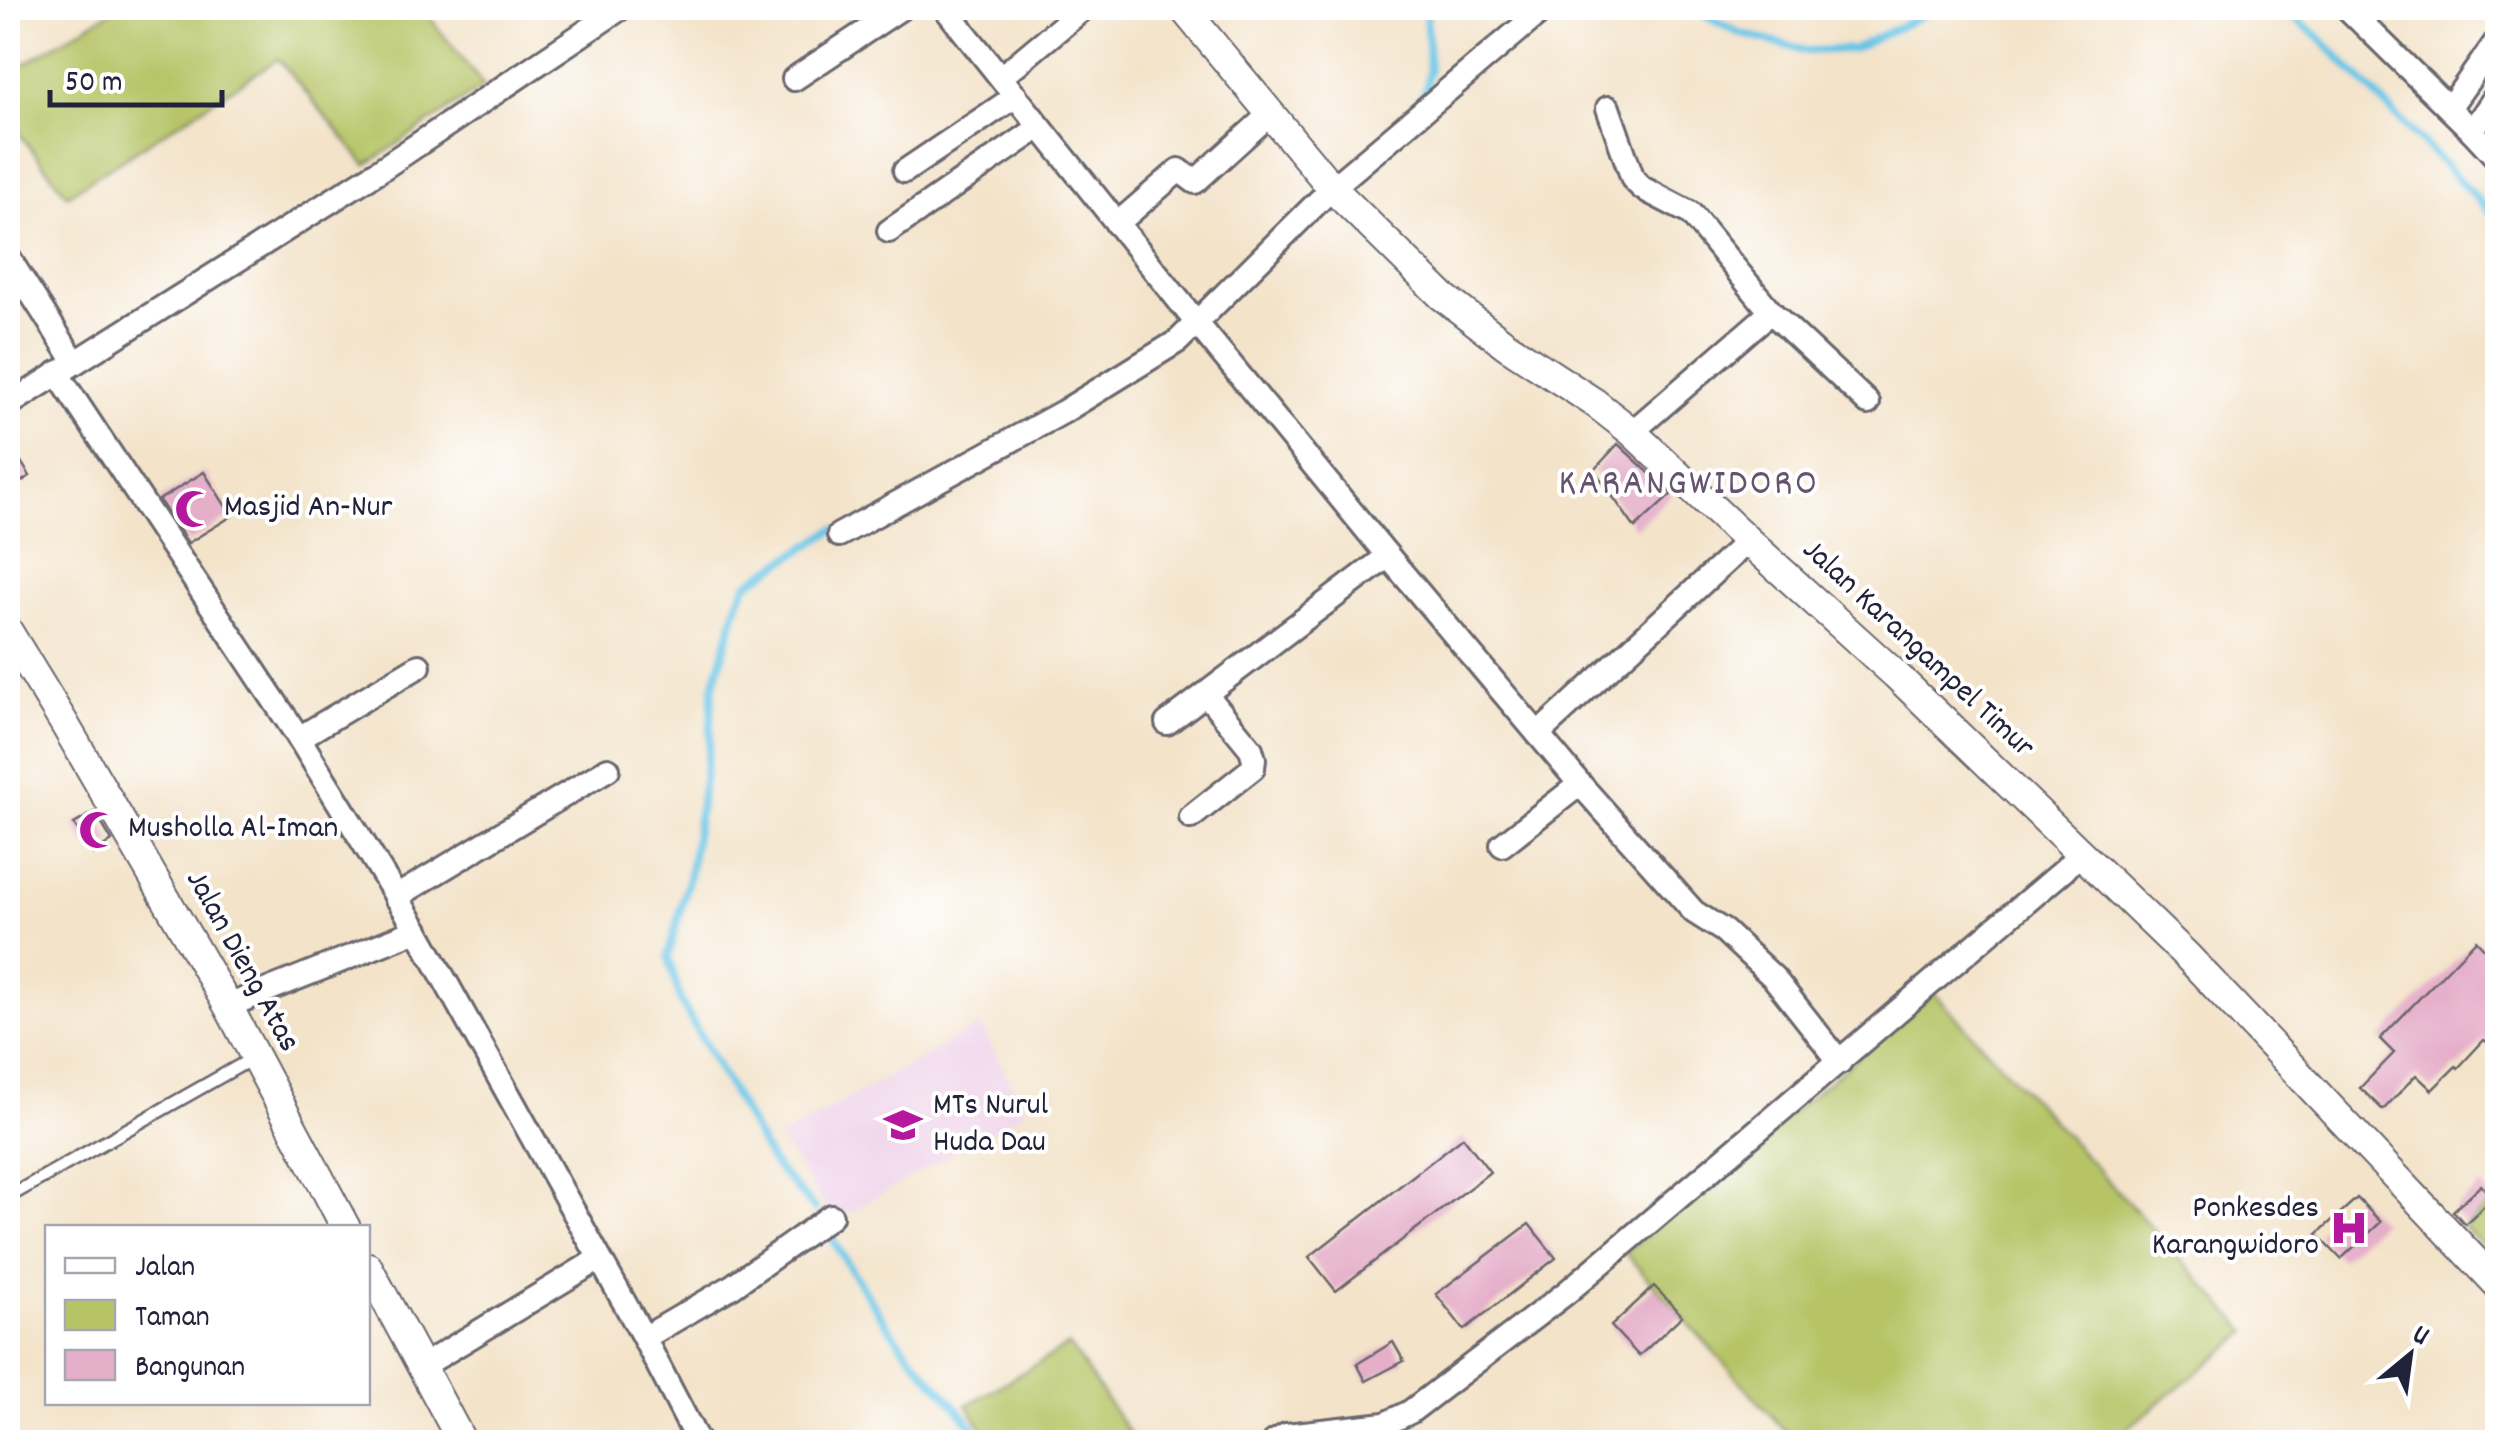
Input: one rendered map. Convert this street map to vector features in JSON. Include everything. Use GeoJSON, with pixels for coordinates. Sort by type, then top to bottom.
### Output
{"type":"FeatureCollection","features":[{"type":"Feature","properties":{"kind":"street"},"geometry":{"type":"LineString","coordinates":[[8,405],[348,191],[621,8]]}},
{"type":"Feature","properties":{"kind":"street"},"geometry":{"type":"LineString","coordinates":[[794,79],[901,8]]}},
{"type":"Feature","properties":{"kind":"street"},"geometry":{"type":"LineString","coordinates":[[944,8],[1196,322],[1580,784],[1694,912],[1724,931],[1774,978],[1840,1062]]}},
{"type":"Feature","properties":{"kind":"street"},"geometry":{"type":"LineString","coordinates":[[1000,77],[1084,8]]}},
{"type":"Feature","properties":{"kind":"street","name":"Jalan Karangampel Timur"},"geometry":{"type":"LineString","coordinates":[[1183,8],[1332,188],[1442,296],[1632,432],[1896,675],[2187,956],[2498,1285]]}},
{"type":"Feature","properties":{"kind":"street"},"geometry":{"type":"LineString","coordinates":[[840,535],[1109,385],[1178,341],[1332,188],[1545,8]]}},
{"type":"Feature","properties":{"kind":"street"},"geometry":{"type":"LineString","coordinates":[[2347,8],[2498,159]]}},
{"type":"Feature","properties":{"kind":"street"},"geometry":{"type":"LineString","coordinates":[[2449,108],[2496,45]]}},
{"type":"Feature","properties":{"kind":"street"},"geometry":{"type":"LineString","coordinates":[[2472,131],[2498,93]]}},
{"type":"Feature","properties":{"kind":"street"},"geometry":{"type":"LineString","coordinates":[[905,171],[1016,96]]}},
{"type":"Feature","properties":{"kind":"street"},"geometry":{"type":"LineString","coordinates":[[1608,108],[1633,179],[1642,188],[1690,213],[1771,312],[1868,403]]}},
{"type":"Feature","properties":{"kind":"street"},"geometry":{"type":"LineString","coordinates":[[1117,224],[1179,170],[1194,182],[1270,114]]}},
{"type":"Feature","properties":{"kind":"street"},"geometry":{"type":"LineString","coordinates":[[889,231],[1040,127]]}},
{"type":"Feature","properties":{"kind":"street"},"geometry":{"type":"LineString","coordinates":[[8,257],[66,368],[417,930],[698,1442]]}},
{"type":"Feature","properties":{"kind":"street"},"geometry":{"type":"LineString","coordinates":[[1632,432],[1771,312]]}},
{"type":"Feature","properties":{"kind":"street"},"geometry":{"type":"LineString","coordinates":[[1538,734],[1748,542]]}},
{"type":"Feature","properties":{"kind":"street"},"geometry":{"type":"LineString","coordinates":[[1167,723],[1388,556]]}},
{"type":"Feature","properties":{"kind":"street","name":"Jalan Dieng Atas"},"geometry":{"type":"LineString","coordinates":[[8,631],[228,1006],[344,1225]]}},
{"type":"Feature","properties":{"kind":"street"},"geometry":{"type":"LineString","coordinates":[[299,738],[419,666]]}},
{"type":"Feature","properties":{"kind":"street"},"geometry":{"type":"LineString","coordinates":[[1190,817],[1253,768],[1252,750],[1206,694]]}},
{"type":"Feature","properties":{"kind":"street"},"geometry":{"type":"LineString","coordinates":[[396,897],[608,769]]}},
{"type":"Feature","properties":{"kind":"street"},"geometry":{"type":"LineString","coordinates":[[1502,844],[1580,784]]}},
{"type":"Feature","properties":{"kind":"street"},"geometry":{"type":"LineString","coordinates":[[1274,1442],[1286,1436],[1385,1424],[1410,1412],[1566,1294],[2065,869],[2080,852]]}},
{"type":"Feature","properties":{"kind":"street"},"geometry":{"type":"LineString","coordinates":[[228,1006],[417,930]]}},
{"type":"Feature","properties":{"kind":"street"},"geometry":{"type":"LineString","coordinates":[[644,1338],[731,1287],[832,1216]]}},
{"type":"Feature","properties":{"kind":"street"},"geometry":{"type":"LineString","coordinates":[[421,1367],[599,1259]]}},
{"type":"Feature","properties":{"kind":"street"},"geometry":{"type":"LineString","coordinates":[[370,1271],[462,1442]]}},
{"type":"Feature","properties":{"kind":"lane"},"geometry":{"type":"LineString","coordinates":[[8,1196],[255,1057]]}},
{"type":"Feature","properties":{"kind":"shaded area","name":"MTs Nurul Huda Dau"},"geometry":{"type":"Polygon","coordinates":[[[980,1025],[1026,1111],[835,1221],[779,1138],[980,1025]]]}},
{"type":"Feature","properties":{"kind":"shaded area"},"geometry":{"type":"Polygon","coordinates":[[[956,1425],[968,1442],[925,1442],[956,1425]]]}},
{"type":"Feature","properties":{"kind":"green space"},"geometry":{"type":"Polygon","coordinates":[[[116,8],[422,8],[484,86],[366,165],[278,59],[67,195],[8,119],[8,74],[116,8]]]}},
{"type":"Feature","properties":{"kind":"green space"},"geometry":{"type":"Polygon","coordinates":[[[1934,993],[2248,1332],[2110,1442],[1795,1442],[1625,1253],[1934,993]]]}},
{"type":"Feature","properties":{"kind":"green space"},"geometry":{"type":"Polygon","coordinates":[[[2497,1199],[2497,1260],[2464,1227],[2497,1199]]]}},
{"type":"Feature","properties":{"kind":"green space"},"geometry":{"type":"Polygon","coordinates":[[[1069,1345],[1135,1442],[991,1442],[967,1405],[1069,1345]]]}},
{"type":"Feature","properties":{"kind":"building"},"geometry":{"type":"Polygon","coordinates":[[[8,441],[30,476],[8,490],[8,441]]]}},
{"type":"Feature","properties":{"kind":"building"},"geometry":{"type":"Polygon","coordinates":[[[1618,444],[1672,494],[1635,528],[1594,470],[1618,444]]]}},
{"type":"Feature","properties":{"kind":"building","name":"Masjid An-Nur"},"geometry":{"type":"Polygon","coordinates":[[[204,472],[232,516],[188,543],[159,500],[204,472]]]}},
{"type":"Feature","properties":{"kind":"building","name":"Musholla Al-Iman"},"geometry":{"type":"Polygon","coordinates":[[[95,812],[112,841],[93,854],[74,824],[95,812]]]}},
{"type":"Feature","properties":{"kind":"building"},"geometry":{"type":"Polygon","coordinates":[[[2476,940],[2498,964],[2498,1035],[2488,1043],[2484,1040],[2432,1090],[2416,1075],[2383,1110],[2360,1088],[2394,1053],[2380,1039],[2476,940]]]}},
{"type":"Feature","properties":{"kind":"building"},"geometry":{"type":"Polygon","coordinates":[[[1463,1137],[1490,1172],[1336,1291],[1309,1257],[1463,1137]]]}},
{"type":"Feature","properties":{"kind":"building"},"geometry":{"type":"Polygon","coordinates":[[[2481,1185],[2493,1198],[2465,1224],[2453,1211],[2481,1185]]]}},
{"type":"Feature","properties":{"kind":"building","name":"Ponkesdes Karangwidoro"},"geometry":{"type":"Polygon","coordinates":[[[2357,1198],[2381,1222],[2341,1259],[2317,1234],[2357,1198]]]}},
{"type":"Feature","properties":{"kind":"building"},"geometry":{"type":"Polygon","coordinates":[[[1529,1224],[1556,1258],[1464,1330],[1436,1294],[1529,1224]]]}},
{"type":"Feature","properties":{"kind":"building"},"geometry":{"type":"Polygon","coordinates":[[[1654,1286],[1682,1316],[1639,1356],[1611,1326],[1654,1286]]]}},
{"type":"Feature","properties":{"kind":"building"},"geometry":{"type":"Polygon","coordinates":[[[1393,1342],[1404,1361],[1366,1381],[1357,1364],[1393,1342]]]}},
{"type":"Feature","properties":{"kind":"waterway"},"geometry":{"type":"LineString","coordinates":[[1416,104],[1426,91],[1429,70],[1426,8]]}},
{"type":"Feature","properties":{"kind":"waterway"},"geometry":{"type":"LineString","coordinates":[[1691,8],[1739,33],[1806,51],[1853,49],[1938,8]]}},
{"type":"Feature","properties":{"kind":"waterway"},"geometry":{"type":"LineString","coordinates":[[2280,8],[2318,36],[2498,220]]}},
{"type":"Feature","properties":{"kind":"waterway"},"geometry":{"type":"LineString","coordinates":[[815,1209],[772,1163],[681,1002],[668,956],[689,877],[710,741],[713,688],[739,600],[747,584],[835,529]]}},
{"type":"Feature","properties":{"kind":"waterway"},"geometry":{"type":"LineString","coordinates":[[833,1240],[897,1338],[982,1442]]}},
{"type":"Feature","properties":{"kind":"place","name":"Masjid An-Nur"},"geometry":{"type":"Point","coordinates":[194,509]}},
{"type":"Feature","properties":{"kind":"place","name":"Musholla Al-Iman"},"geometry":{"type":"Point","coordinates":[98,830]}},
{"type":"Feature","properties":{"kind":"place","name":"MTs Nurul Huda Dau"},"geometry":{"type":"Point","coordinates":[903,1125]}},
{"type":"Feature","properties":{"kind":"place","name":"Ponkesdes Karangwidoro"},"geometry":{"type":"Point","coordinates":[2349,1228]}},
{"type":"Feature","properties":{"kind":"district","name":"KARANGWIDORO"},"geometry":{"type":"Point","coordinates":[1689,485]}}]}
